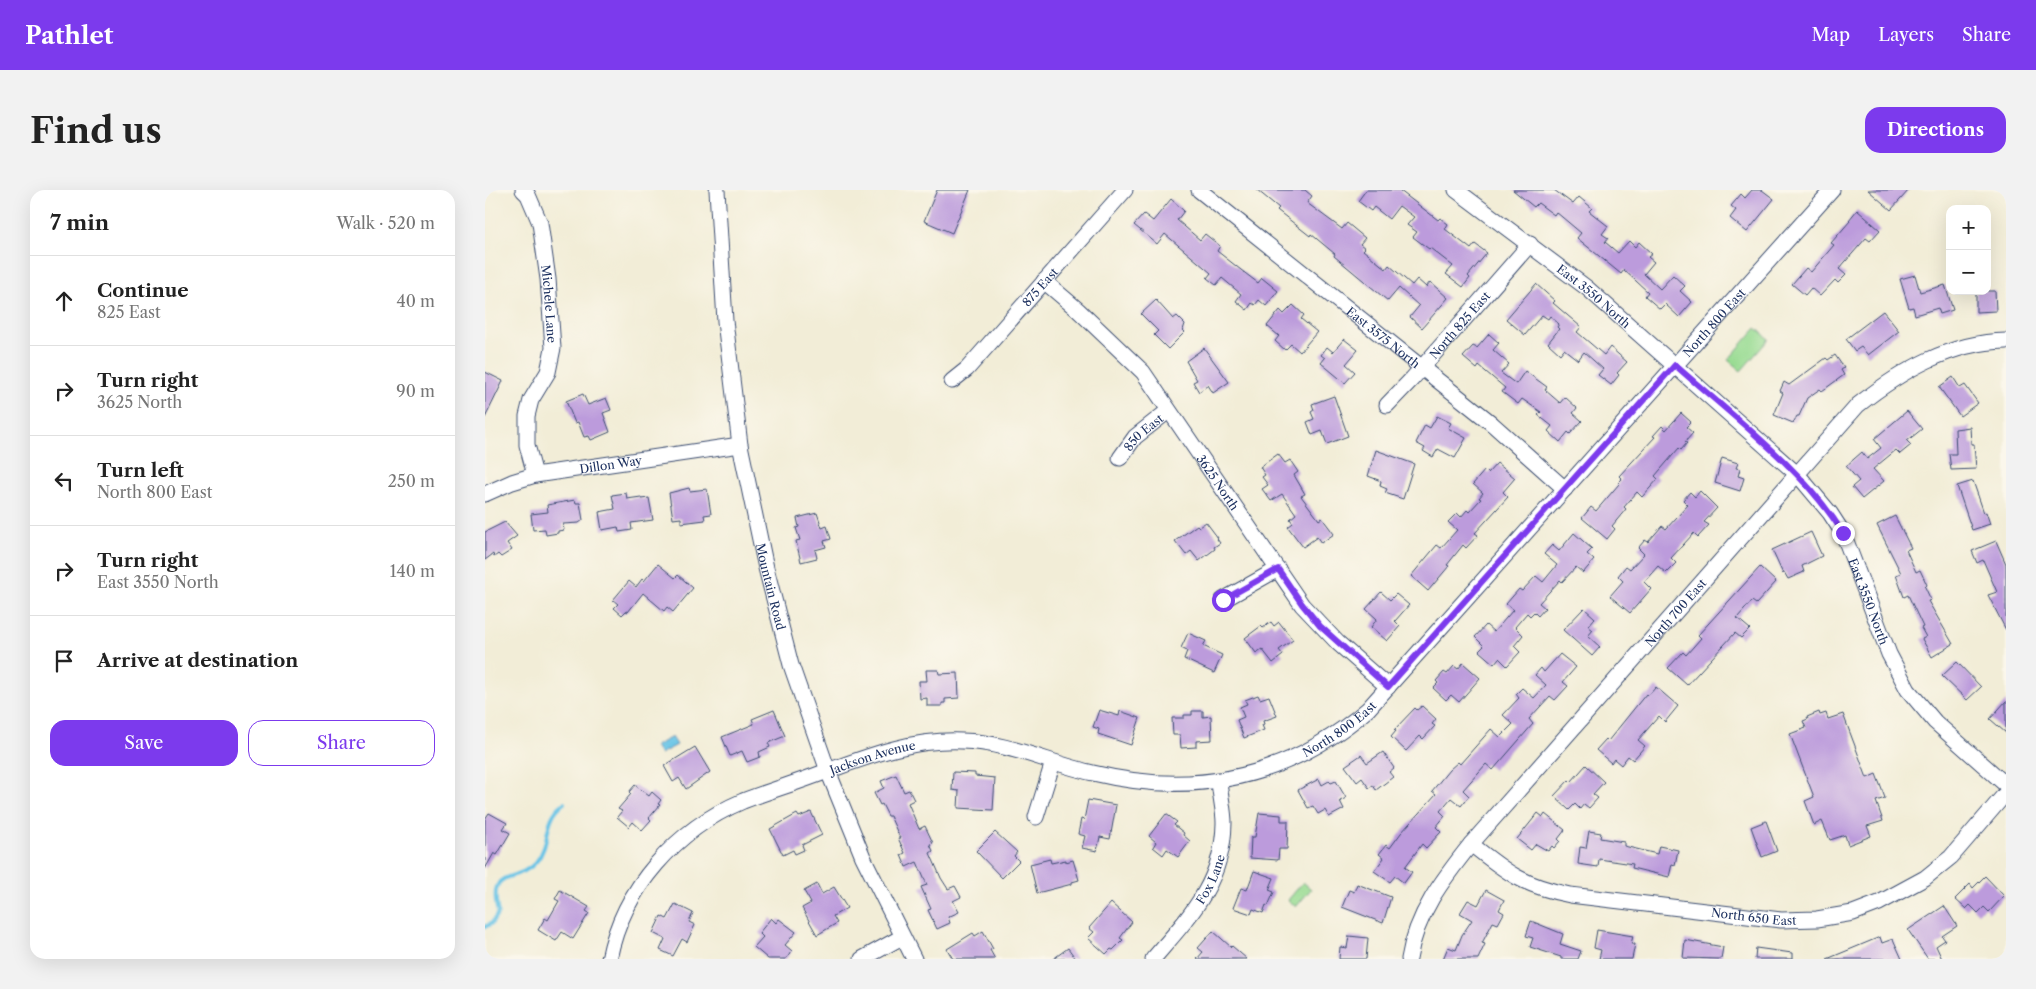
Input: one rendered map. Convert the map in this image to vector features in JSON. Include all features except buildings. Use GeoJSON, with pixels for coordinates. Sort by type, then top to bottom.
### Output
{"type":"FeatureCollection","features":[{"type":"Feature","properties":{"kind":"street","name":"Michele Lane"},"geometry":{"type":"LineString","coordinates":[[523,190],[528,195],[540,223],[548,279],[553,348],[548,372],[531,400],[527,416],[527,445],[535,476]]}},
{"type":"Feature","properties":{"kind":"street","name":"Mountain Road"},"geometry":{"type":"LineString","coordinates":[[717,190],[725,321],[740,445],[766,568],[791,665],[828,771],[863,857],[914,959]]}},
{"type":"Feature","properties":{"kind":"street","name":"875 East"},"geometry":{"type":"LineString","coordinates":[[952,382],[967,369],[1125,190]]}},
{"type":"Feature","properties":{"kind":"street","name":"East 3575 North"},"geometry":{"type":"LineString","coordinates":[[1199,190],[1490,422],[1565,489]]}},
{"type":"Feature","properties":{"kind":"street","name":"East 3550 North"},"geometry":{"type":"LineString","coordinates":[[1456,190],[1587,288],[1798,475],[1831,513],[1843,533],[1889,654],[1908,690],[1935,722],[2006,785]]}},
{"type":"Feature","properties":{"kind":"street","name":"North 800 East"},"geometry":{"type":"LineString","coordinates":[[1219,781],[1273,766],[1300,754],[1326,740],[1368,709],[1831,190]]}},
{"type":"Feature","properties":{"kind":"street","name":"North 825 East"},"geometry":{"type":"LineString","coordinates":[[1387,405],[1530,244]]}},
{"type":"Feature","properties":{"kind":"street","name":"3625 North"},"geometry":{"type":"LineString","coordinates":[[1044,281],[1078,310],[1143,372],[1302,604],[1320,626],[1388,687]]}},
{"type":"Feature","properties":{"kind":"street","name":"North 700 East"},"geometry":{"type":"LineString","coordinates":[[1409,959],[1417,929],[1429,901],[1444,877],[1858,405],[1881,386],[1908,370],[1968,345],[2006,341]]}},
{"type":"Feature","properties":{"kind":"street","name":"850 East"},"geometry":{"type":"LineString","coordinates":[[1121,458],[1135,437],[1168,411]]}},
{"type":"Feature","properties":{"kind":"street","name":"Dillon Way"},"geometry":{"type":"LineString","coordinates":[[485,494],[512,482],[535,476],[740,445]]}},
{"type":"Feature","properties":{"kind":"street"},"geometry":{"type":"LineString","coordinates":[[1223,600],[1278,569]]}},
{"type":"Feature","properties":{"kind":"street","name":"Jackson Avenue"},"geometry":{"type":"LineString","coordinates":[[609,959],[619,927],[637,890],[656,864],[678,841],[719,813],[743,802],[894,747],[941,741],[985,742],[1093,773],[1128,780],[1158,783],[1219,781]]}},
{"type":"Feature","properties":{"kind":"street"},"geometry":{"type":"LineString","coordinates":[[1036,817],[1053,762]]}},
{"type":"Feature","properties":{"kind":"street","name":"Fox Lane"},"geometry":{"type":"LineString","coordinates":[[1153,959],[1194,911],[1208,888],[1217,867],[1222,846],[1224,821],[1219,781]]}},
{"type":"Feature","properties":{"kind":"street","name":"North 650 East"},"geometry":{"type":"LineString","coordinates":[[1471,844],[1512,875],[1528,884],[1570,896],[1781,920],[1817,920],[1853,913],[1879,903],[1925,878],[1951,857],[2006,793]]}},
{"type":"Feature","properties":{"kind":"street"},"geometry":{"type":"LineString","coordinates":[[862,959],[902,937]]}},
{"type":"Feature","properties":{"kind":"green space"},"geometry":{"type":"Polygon","coordinates":[[[1756,328],[1769,339],[1741,371],[1728,360],[1756,328]]]}},
{"type":"Feature","properties":{"kind":"green space"},"geometry":{"type":"Polygon","coordinates":[[[1303,882],[1311,889],[1296,907],[1288,900],[1303,882]]]}},
{"type":"Feature","properties":{"kind":"water"},"geometry":{"type":"Polygon","coordinates":[[[672,737],[677,745],[660,754],[655,746],[672,737]]]}},
{"type":"Feature","properties":{"kind":"waterway"},"geometry":{"type":"LineString","coordinates":[[485,927],[492,923],[498,913],[496,888],[505,878],[528,869],[536,862],[544,847],[553,816],[564,803]]}},
{"type":"Feature","properties":{"kind":"route"},"geometry":{"type":"LineString","coordinates":[[1223,600],[1278,569],[1320,626],[1388,687],[1675,365],[1798,475],[1831,513],[1843,533]]}}]}
